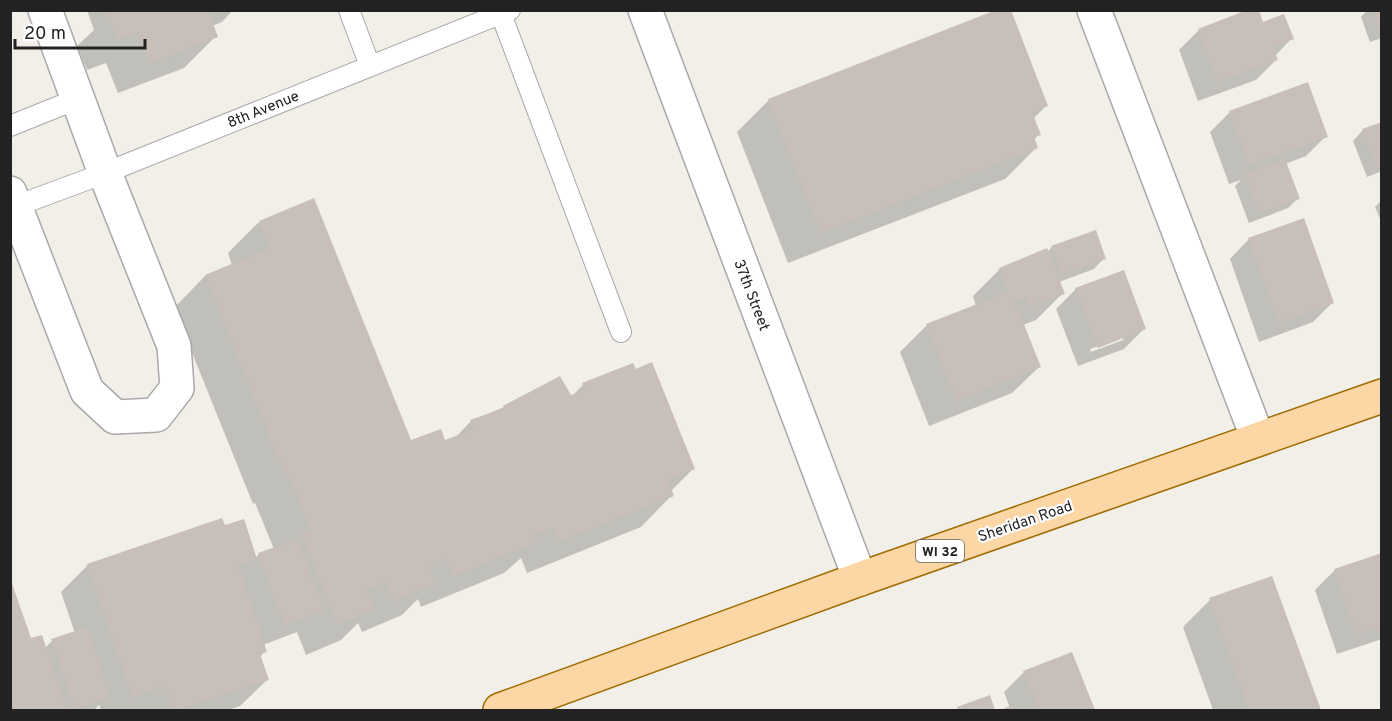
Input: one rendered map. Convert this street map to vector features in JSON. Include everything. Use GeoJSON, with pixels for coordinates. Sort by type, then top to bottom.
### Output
{"type":"FeatureCollection","features":[{"type":"Feature","properties":{"kind":"main road","name":"Sheridan Road"},"geometry":{"type":"LineString","coordinates":[[500,711],[860,579],[1382,396]]}},
{"type":"Feature","properties":{"kind":"street"},"geometry":{"type":"LineString","coordinates":[[13,200],[87,391],[115,417],[156,415],[177,388],[174,346],[105,172],[45,10]]}},
{"type":"Feature","properties":{"kind":"street","name":"37th Street"},"geometry":{"type":"LineString","coordinates":[[645,10],[860,579]]}},
{"type":"Feature","properties":{"kind":"street"},"geometry":{"type":"LineString","coordinates":[[1094,10],[1258,439]]}},
{"type":"Feature","properties":{"kind":"lane"},"geometry":{"type":"LineString","coordinates":[[349,10],[370,66]]}},
{"type":"Feature","properties":{"kind":"lane"},"geometry":{"type":"LineString","coordinates":[[506,12],[621,332]]}},
{"type":"Feature","properties":{"kind":"lane","name":"8th Avenue"},"geometry":{"type":"LineString","coordinates":[[13,200],[105,172],[506,12]]}},
{"type":"Feature","properties":{"kind":"lane"},"geometry":{"type":"LineString","coordinates":[[10,126],[77,99]]}},
{"type":"Feature","properties":{"kind":"building"},"geometry":{"type":"Polygon","coordinates":[[[116,10],[208,10],[218,37],[150,63],[138,32],[118,40],[108,14],[116,10]]]}},
{"type":"Feature","properties":{"kind":"building"},"geometry":{"type":"Polygon","coordinates":[[[996,10],[1011,10],[1048,106],[1032,112],[1041,135],[1034,137],[1038,148],[820,233],[768,99],[996,10]]]}},
{"type":"Feature","properties":{"kind":"building"},"geometry":{"type":"Polygon","coordinates":[[[1247,10],[1259,10],[1263,22],[1284,14],[1294,39],[1273,47],[1278,60],[1217,82],[1198,29],[1247,10]]]}},
{"type":"Feature","properties":{"kind":"building"},"geometry":{"type":"Polygon","coordinates":[[[1373,10],[1382,10],[1382,36],[1381,36],[1373,10]]]}},
{"type":"Feature","properties":{"kind":"building"},"geometry":{"type":"Polygon","coordinates":[[[1308,82],[1328,137],[1249,165],[1229,111],[1308,82]]]}},
{"type":"Feature","properties":{"kind":"building"},"geometry":{"type":"Polygon","coordinates":[[[1382,122],[1382,166],[1377,168],[1362,129],[1382,122]]]}},
{"type":"Feature","properties":{"kind":"building"},"geometry":{"type":"Polygon","coordinates":[[[1285,159],[1300,199],[1259,213],[1245,174],[1285,159]]]}},
{"type":"Feature","properties":{"kind":"building"},"geometry":{"type":"Polygon","coordinates":[[[314,198],[411,440],[441,429],[445,440],[474,429],[470,420],[504,408],[503,406],[560,376],[571,395],[585,390],[582,383],[633,363],[636,369],[652,362],[695,469],[668,480],[674,496],[559,542],[553,528],[534,535],[537,542],[453,576],[445,558],[428,565],[435,584],[393,601],[386,583],[367,590],[375,609],[338,624],[301,535],[311,531],[287,472],[284,473],[205,275],[270,248],[259,221],[314,198]]]}},
{"type":"Feature","properties":{"kind":"building"},"geometry":{"type":"Polygon","coordinates":[[[1304,218],[1334,303],[1279,323],[1248,238],[1304,218]]]}},
{"type":"Feature","properties":{"kind":"building"},"geometry":{"type":"Polygon","coordinates":[[[1096,230],[1106,259],[1062,275],[1051,246],[1096,230]]]}},
{"type":"Feature","properties":{"kind":"building"},"geometry":{"type":"Polygon","coordinates":[[[1047,248],[1065,294],[1031,307],[1027,297],[1015,302],[1041,367],[956,401],[926,324],[1008,292],[999,268],[1047,248]]]}},
{"type":"Feature","properties":{"kind":"building"},"geometry":{"type":"Polygon","coordinates":[[[1124,270],[1146,329],[1098,348],[1075,288],[1124,270]]]}},
{"type":"Feature","properties":{"kind":"building"},"geometry":{"type":"Polygon","coordinates":[[[222,518],[225,525],[244,519],[257,559],[238,565],[267,652],[260,654],[269,680],[177,710],[173,710],[165,686],[132,697],[87,564],[222,518]]]}},
{"type":"Feature","properties":{"kind":"building"},"geometry":{"type":"Polygon","coordinates":[[[298,539],[324,611],[284,625],[258,553],[298,539]]]}},
{"type":"Feature","properties":{"kind":"building"},"geometry":{"type":"Polygon","coordinates":[[[1382,553],[1382,627],[1356,635],[1334,569],[1382,553]]]}},
{"type":"Feature","properties":{"kind":"building"},"geometry":{"type":"Polygon","coordinates":[[[1272,576],[1321,710],[1249,710],[1209,598],[1272,576]]]}},
{"type":"Feature","properties":{"kind":"building"},"geometry":{"type":"Polygon","coordinates":[[[10,578],[31,638],[42,635],[67,710],[10,710],[10,578]]]}},
{"type":"Feature","properties":{"kind":"building"},"geometry":{"type":"Polygon","coordinates":[[[87,627],[110,697],[75,709],[51,639],[87,627]]]}},
{"type":"Feature","properties":{"kind":"building"},"geometry":{"type":"Polygon","coordinates":[[[1072,652],[1095,710],[1038,710],[1023,671],[1072,652]]]}},
{"type":"Feature","properties":{"kind":"building"},"geometry":{"type":"Polygon","coordinates":[[[990,695],[995,710],[958,710],[957,707],[990,695]]]}},
{"type":"Feature","properties":{"kind":"building"},"geometry":{"type":"Polygon","coordinates":[[[1013,705],[1015,710],[1000,710],[1013,705]]]}}]}
